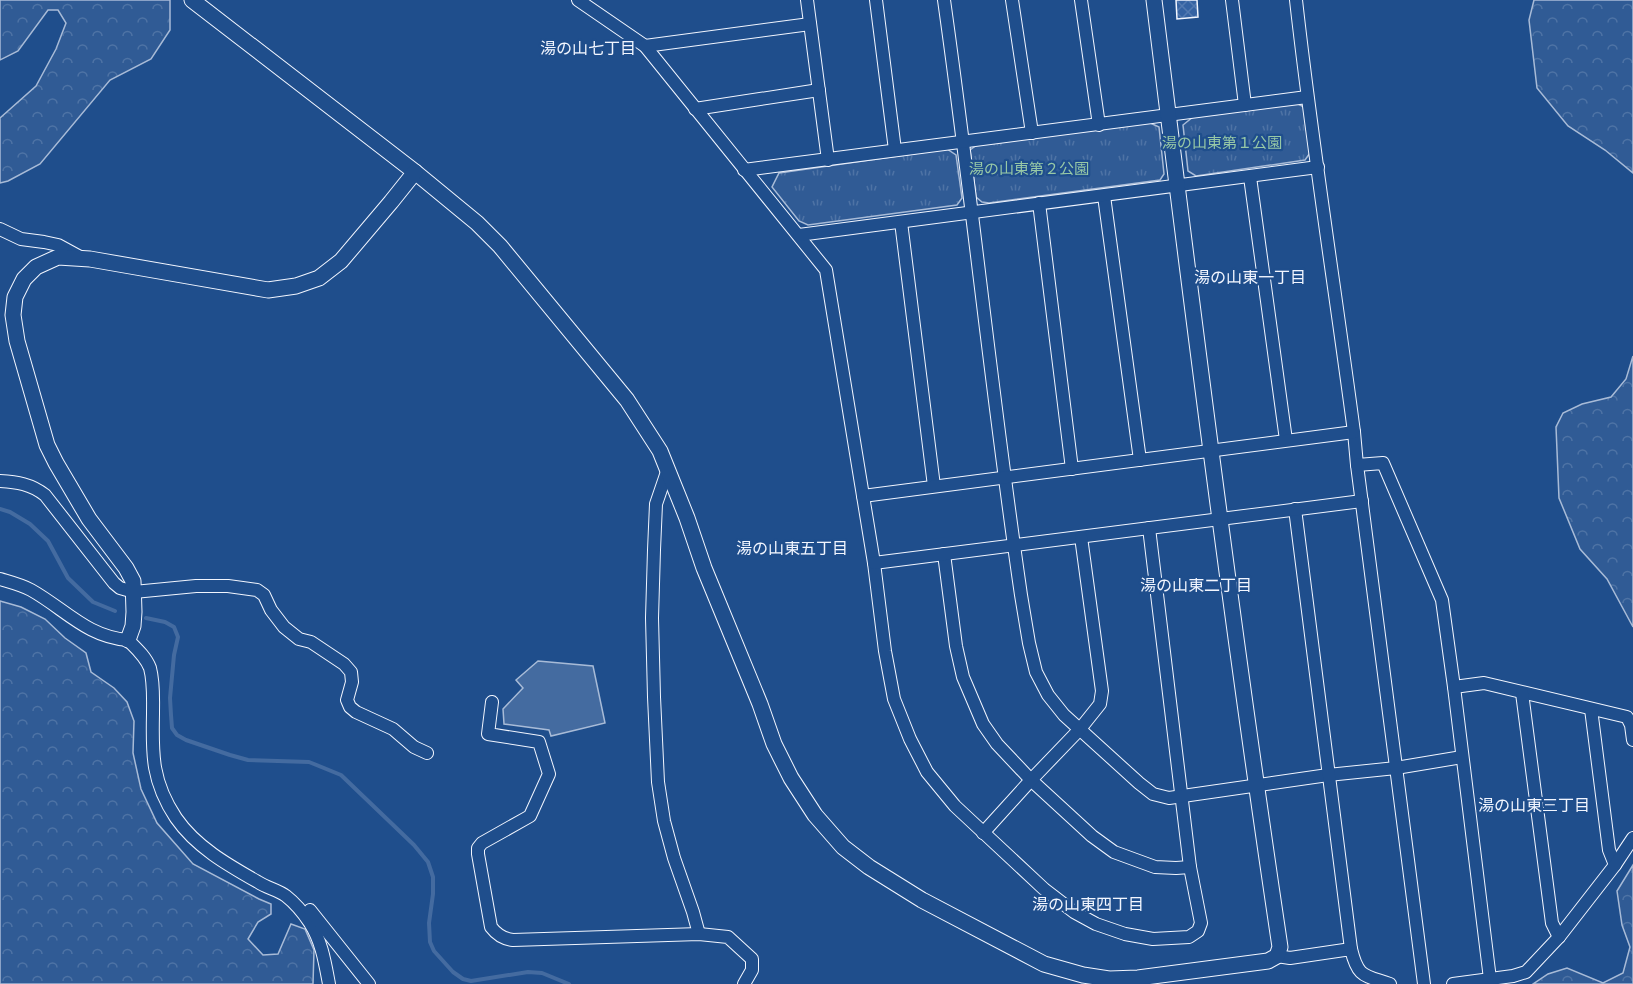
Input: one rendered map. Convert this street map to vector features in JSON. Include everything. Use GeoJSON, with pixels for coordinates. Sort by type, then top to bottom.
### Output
{"type":"FeatureCollection","features":[{"type":"Feature","properties":{"kind":"street"},"geometry":{"type":"LineString","coordinates":[[192,0],[415,172],[477,223],[500,246],[627,400],[660,451],[668,469],[704,568],[774,744],[791,778],[814,815],[843,847],[892,882],[1044,963],[1083,975],[1110,979],[1164,976],[1268,962],[1277,956],[1280,947],[1219,519],[1154,0]]}},
{"type":"Feature","properties":{"kind":"street"},"geometry":{"type":"LineString","coordinates":[[578,0],[645,46],[826,270],[894,699],[910,739],[927,772],[955,806],[983,833],[1044,889],[1074,912],[1096,924],[1125,934],[1153,939],[1189,937],[1198,931],[1201,923],[1190,867],[1149,528]]}},
{"type":"Feature","properties":{"kind":"street"},"geometry":{"type":"LineString","coordinates":[[807,0],[828,160]]}},
{"type":"Feature","properties":{"kind":"street"},"geometry":{"type":"LineString","coordinates":[[876,0],[895,150]]}},
{"type":"Feature","properties":{"kind":"street"},"geometry":{"type":"LineString","coordinates":[[944,0],[964,142],[970,212],[1013,544],[1029,643],[1036,672],[1048,695],[1064,715],[1139,783],[1153,794],[1169,798],[1462,757]]}},
{"type":"Feature","properties":{"kind":"street"},"geometry":{"type":"LineString","coordinates":[[1012,0],[1032,133]]}},
{"type":"Feature","properties":{"kind":"street"},"geometry":{"type":"LineString","coordinates":[[1081,0],[1099,124]]}},
{"type":"Feature","properties":{"kind":"street"},"geometry":{"type":"LineString","coordinates":[[1232,0],[1245,105]]}},
{"type":"Feature","properties":{"kind":"street"},"geometry":{"type":"LineString","coordinates":[[1296,0],[1424,984]]}},
{"type":"Feature","properties":{"kind":"street"},"geometry":{"type":"LineString","coordinates":[[645,46],[810,24]]}},
{"type":"Feature","properties":{"kind":"street"},"geometry":{"type":"LineString","coordinates":[[694,109],[819,90]]}},
{"type":"Feature","properties":{"kind":"street"},"geometry":{"type":"LineString","coordinates":[[744,170],[1307,97]]}},
{"type":"Feature","properties":{"kind":"street"},"geometry":{"type":"LineString","coordinates":[[799,235],[1250,177],[1318,166]]}},
{"type":"Feature","properties":{"kind":"street"},"geometry":{"type":"LineString","coordinates":[[128,640],[132,626],[133,580],[89,519],[47,445],[17,341],[13,315],[15,297],[24,279],[36,267],[58,257],[83,259],[268,290],[296,286],[318,278],[341,261],[415,172]]}},
{"type":"Feature","properties":{"kind":"street"},"geometry":{"type":"LineString","coordinates":[[1250,177],[1286,440]]}},
{"type":"Feature","properties":{"kind":"street"},"geometry":{"type":"LineString","coordinates":[[1104,196],[1140,460]]}},
{"type":"Feature","properties":{"kind":"street"},"geometry":{"type":"LineString","coordinates":[[1039,203],[1072,469]]}},
{"type":"Feature","properties":{"kind":"street"},"geometry":{"type":"LineString","coordinates":[[902,222],[934,486]]}},
{"type":"Feature","properties":{"kind":"street"},"geometry":{"type":"LineString","coordinates":[[0,229],[21,239],[58,245],[83,259]]}},
{"type":"Feature","properties":{"kind":"street"},"geometry":{"type":"LineString","coordinates":[[863,495],[1354,432]]}},
{"type":"Feature","properties":{"kind":"street"},"geometry":{"type":"LineString","coordinates":[[1357,465],[1383,463],[1442,600],[1490,979]]}},
{"type":"Feature","properties":{"kind":"street"},"geometry":{"type":"LineString","coordinates":[[668,469],[656,504],[654,550],[652,618],[658,782],[663,821],[699,934]]}},
{"type":"Feature","properties":{"kind":"street"},"geometry":{"type":"LineString","coordinates":[[0,481],[25,484],[45,495],[120,588],[134,592],[196,586],[228,586],[257,590],[264,595],[271,610],[284,627],[298,639],[311,642],[337,659],[351,672],[352,682],[347,700],[350,707],[393,729],[414,747],[427,753]]}},
{"type":"Feature","properties":{"kind":"street"},"geometry":{"type":"LineString","coordinates":[[873,563],[1362,501]]}},
{"type":"Feature","properties":{"kind":"street"},"geometry":{"type":"LineString","coordinates":[[1294,509],[1351,949],[1355,966],[1361,974],[1390,984]]}},
{"type":"Feature","properties":{"kind":"street"},"geometry":{"type":"LineString","coordinates":[[983,833],[1080,729],[1100,704],[1102,691],[1081,537]]}},
{"type":"Feature","properties":{"kind":"street"},"geometry":{"type":"LineString","coordinates":[[944,554],[956,646],[966,685],[983,724],[997,744],[1031,780],[1092,836],[1114,852],[1155,867],[1190,867]]}},
{"type":"Feature","properties":{"kind":"street"},"geometry":{"type":"LineString","coordinates":[[0,579],[30,590],[97,632],[114,639],[128,640],[142,655],[150,667],[153,689],[153,761],[163,797],[178,821],[199,843],[221,861],[286,896],[298,908],[310,923],[319,940],[329,984]]}},
{"type":"Feature","properties":{"kind":"street"},"geometry":{"type":"LineString","coordinates":[[1454,687],[1484,683],[1627,717],[1631,725],[1633,740]]}},
{"type":"Feature","properties":{"kind":"street"},"geometry":{"type":"LineString","coordinates":[[1522,693],[1552,923],[1559,937]]}},
{"type":"Feature","properties":{"kind":"street"},"geometry":{"type":"LineString","coordinates":[[492,702],[488,734],[539,742],[549,774],[530,816],[482,843],[478,848],[491,927],[494,932],[513,940],[699,934],[728,937],[752,958],[752,970],[744,984]]}},
{"type":"Feature","properties":{"kind":"street"},"geometry":{"type":"LineString","coordinates":[[1591,709],[1610,850],[1615,865]]}},
{"type":"Feature","properties":{"kind":"street"},"geometry":{"type":"LineString","coordinates":[[1453,984],[1513,976],[1526,972],[1559,937],[1633,838]]}},
{"type":"Feature","properties":{"kind":"street"},"geometry":{"type":"LineString","coordinates":[[286,896],[294,893],[307,906],[369,984]]}},
{"type":"Feature","properties":{"kind":"street"},"geometry":{"type":"LineString","coordinates":[[1277,956],[1290,957],[1351,949]]}},
{"type":"Feature","properties":{"kind":"green space"},"geometry":{"type":"Polygon","coordinates":[[[0,0],[170,0],[170,30],[151,59],[110,80],[40,164],[0,183],[0,118],[36,86],[56,49],[66,23],[58,10],[48,10],[18,51],[0,60],[0,0]]]}},
{"type":"Feature","properties":{"kind":"green space"},"geometry":{"type":"Polygon","coordinates":[[[1534,0],[1633,0],[1633,173],[1605,150],[1568,126],[1537,88],[1529,20],[1534,0]]]}},
{"type":"Feature","properties":{"kind":"green space","name":"湯の山東第１公園"},"geometry":{"type":"Polygon","coordinates":[[[1296,103],[1304,107],[1310,153],[1305,160],[1196,176],[1188,171],[1183,125],[1193,117],[1296,103]]]}},
{"type":"Feature","properties":{"kind":"green space","name":"湯の山東第２公園"},"geometry":{"type":"Polygon","coordinates":[[[1148,122],[1159,127],[1164,174],[1160,180],[989,203],[982,202],[976,197],[970,150],[977,145],[1148,122]]]}},
{"type":"Feature","properties":{"kind":"green space"},"geometry":{"type":"Polygon","coordinates":[[[947,149],[956,155],[962,198],[957,205],[808,225],[799,221],[772,187],[779,173],[947,149]]]}},
{"type":"Feature","properties":{"kind":"green space"},"geometry":{"type":"Polygon","coordinates":[[[1633,356],[1633,627],[1607,579],[1580,549],[1559,498],[1556,427],[1563,413],[1582,404],[1611,397],[1626,379],[1633,356]]]}},
{"type":"Feature","properties":{"kind":"green space"},"geometry":{"type":"Polygon","coordinates":[[[0,601],[21,607],[45,619],[65,638],[86,653],[91,672],[114,688],[127,702],[134,721],[133,753],[141,789],[157,823],[193,864],[271,904],[271,914],[258,922],[248,939],[263,955],[278,954],[291,924],[305,929],[314,950],[313,984],[0,984],[0,601]]]}},
{"type":"Feature","properties":{"kind":"green space"},"geometry":{"type":"Polygon","coordinates":[[[1633,865],[1633,984],[1533,984],[1548,974],[1567,968],[1603,983],[1623,973],[1630,947],[1622,925],[1617,891],[1633,865]]]}},
{"type":"Feature","properties":{"kind":"shaded area"},"geometry":{"type":"Polygon","coordinates":[[[538,661],[593,666],[605,723],[551,736],[549,730],[504,724],[503,709],[523,688],[516,680],[538,661]]]}},
{"type":"Feature","properties":{"kind":"building"},"geometry":{"type":"Polygon","coordinates":[[[1176,0],[1197,0],[1198,17],[1177,19],[1176,0]]]}},
{"type":"Feature","properties":{"kind":"waterway"},"geometry":{"type":"LineString","coordinates":[[0,509],[30,524],[48,541],[68,578],[93,602],[115,611]]}},
{"type":"Feature","properties":{"kind":"waterway"},"geometry":{"type":"LineString","coordinates":[[146,618],[165,622],[174,627],[178,637],[170,698],[172,728],[177,735],[248,760],[309,762],[341,775],[414,845],[428,862],[433,877],[429,923],[430,942],[434,951],[453,972],[471,981],[528,972],[542,973],[569,984]]}},
{"type":"Feature","properties":{"kind":"district","name":"湯の山七丁目"},"geometry":{"type":"Point","coordinates":[588,48]}},
{"type":"Feature","properties":{"kind":"district","name":"湯の山東一丁目"},"geometry":{"type":"Point","coordinates":[1250,277]}},
{"type":"Feature","properties":{"kind":"district","name":"湯の山東五丁目"},"geometry":{"type":"Point","coordinates":[792,548]}},
{"type":"Feature","properties":{"kind":"district","name":"湯の山東二丁目"},"geometry":{"type":"Point","coordinates":[1196,585]}},
{"type":"Feature","properties":{"kind":"district","name":"湯の山東三丁目"},"geometry":{"type":"Point","coordinates":[1534,805]}},
{"type":"Feature","properties":{"kind":"district","name":"湯の山東四丁目"},"geometry":{"type":"Point","coordinates":[1088,904]}}]}
